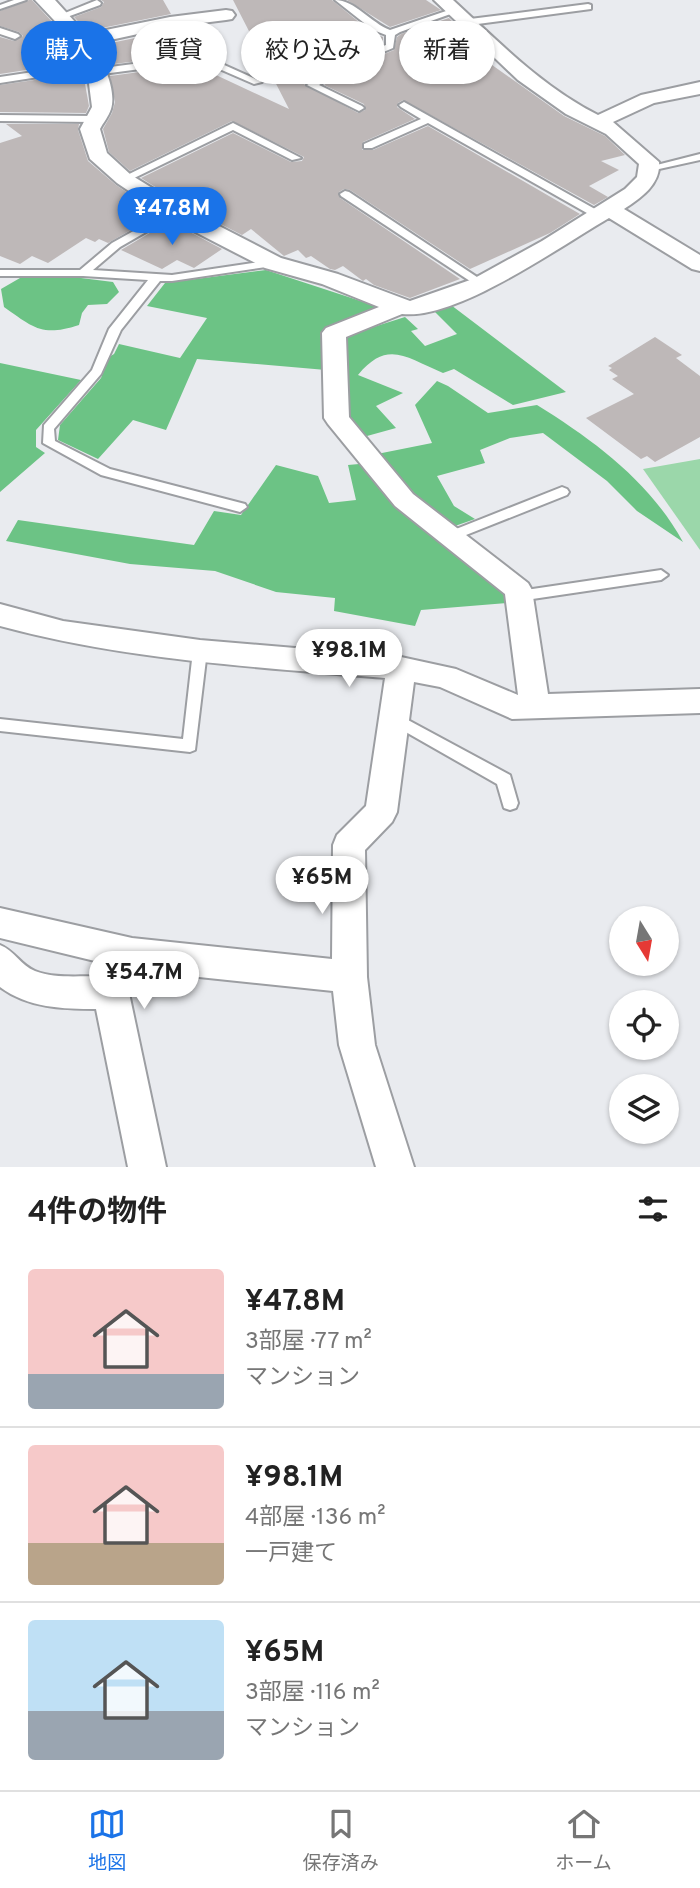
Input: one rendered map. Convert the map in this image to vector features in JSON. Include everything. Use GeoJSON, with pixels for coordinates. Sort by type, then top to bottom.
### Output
{"type":"FeatureCollection","features":[{"type":"Feature","properties":{"kind":"street"},"geometry":{"type":"LineString","coordinates":[[44,0],[68,21]]}},
{"type":"Feature","properties":{"kind":"street"},"geometry":{"type":"LineString","coordinates":[[456,11],[525,76],[573,110],[614,130],[649,162],[650,168],[650,174],[643,184],[541,251],[480,283],[419,306],[400,307],[334,334],[337,418],[404,500],[518,590],[536,707]]}},
{"type":"Feature","properties":{"kind":"street"},"geometry":{"type":"LineString","coordinates":[[117,33],[170,22],[226,15]]}},
{"type":"Feature","properties":{"kind":"street"},"geometry":{"type":"LineString","coordinates":[[97,84],[102,107],[93,119],[90,129],[97,155],[124,179],[175,211],[273,263],[330,279],[400,307]]}},
{"type":"Feature","properties":{"kind":"street"},"geometry":{"type":"LineString","coordinates":[[600,122],[617,110],[656,95],[700,88]]}},
{"type":"Feature","properties":{"kind":"street"},"geometry":{"type":"LineString","coordinates":[[603,212],[700,264]]}},
{"type":"Feature","properties":{"kind":"street"},"geometry":{"type":"LineString","coordinates":[[0,615],[63,632],[200,651],[401,668],[446,677],[512,707],[700,701]]}},
{"type":"Feature","properties":{"kind":"street"},"geometry":{"type":"LineString","coordinates":[[395,1167],[357,1045],[349,977],[349,845],[381,812],[401,668]]}},
{"type":"Feature","properties":{"kind":"street"},"geometry":{"type":"LineString","coordinates":[[0,923],[132,954],[349,977]]}},
{"type":"Feature","properties":{"kind":"street"},"geometry":{"type":"LineString","coordinates":[[0,961],[7,974],[34,989],[111,993],[147,1167]]}},
{"type":"Feature","properties":{"kind":"lane"},"geometry":{"type":"LineString","coordinates":[[2,7],[22,0]]}},
{"type":"Feature","properties":{"kind":"lane"},"geometry":{"type":"LineString","coordinates":[[339,0],[376,28],[391,34],[456,11],[588,7]]}},
{"type":"Feature","properties":{"kind":"lane"},"geometry":{"type":"LineString","coordinates":[[64,15],[97,3]]}},
{"type":"Feature","properties":{"kind":"lane"},"geometry":{"type":"LineString","coordinates":[[0,31],[15,36]]}},
{"type":"Feature","properties":{"kind":"lane"},"geometry":{"type":"LineString","coordinates":[[359,108],[312,85],[342,66],[390,46],[391,34]]}},
{"type":"Feature","properties":{"kind":"lane"},"geometry":{"type":"LineString","coordinates":[[117,67],[201,58],[241,75]]}},
{"type":"Feature","properties":{"kind":"lane"},"geometry":{"type":"LineString","coordinates":[[0,80],[21,78]]}},
{"type":"Feature","properties":{"kind":"lane"},"geometry":{"type":"LineString","coordinates":[[404,105],[603,212]]}},
{"type":"Feature","properties":{"kind":"lane"},"geometry":{"type":"LineString","coordinates":[[0,118],[93,119]]}},
{"type":"Feature","properties":{"kind":"lane"},"geometry":{"type":"LineString","coordinates":[[368,146],[428,119]]}},
{"type":"Feature","properties":{"kind":"lane"},"geometry":{"type":"LineString","coordinates":[[124,179],[233,126],[296,159]]}},
{"type":"Feature","properties":{"kind":"lane"},"geometry":{"type":"LineString","coordinates":[[650,168],[700,157]]}},
{"type":"Feature","properties":{"kind":"lane"},"geometry":{"type":"LineString","coordinates":[[345,194],[480,283]]}},
{"type":"Feature","properties":{"kind":"lane"},"geometry":{"type":"LineString","coordinates":[[83,272],[116,245],[175,211]]}},
{"type":"Feature","properties":{"kind":"lane"},"geometry":{"type":"LineString","coordinates":[[0,272],[83,272],[172,278],[273,263]]}},
{"type":"Feature","properties":{"kind":"lane"},"geometry":{"type":"LineString","coordinates":[[156,278],[116,329],[97,371],[48,428],[49,443],[106,472],[240,507]]}},
{"type":"Feature","properties":{"kind":"lane"},"geometry":{"type":"LineString","coordinates":[[451,536],[562,492]]}},
{"type":"Feature","properties":{"kind":"lane"},"geometry":{"type":"LineString","coordinates":[[519,596],[661,575]]}},
{"type":"Feature","properties":{"kind":"lane"},"geometry":{"type":"LineString","coordinates":[[0,725],[190,746],[200,651]]}},
{"type":"Feature","properties":{"kind":"lane"},"geometry":{"type":"LineString","coordinates":[[395,719],[504,780],[510,803]]}},
{"type":"Feature","properties":{"kind":"green space"},"geometry":{"type":"Polygon","coordinates":[[[266,270],[382,308],[324,331],[326,370],[197,359],[166,430],[133,420],[98,459],[58,440],[60,425],[101,378],[109,357],[114,354],[119,344],[180,358],[207,318],[147,306],[165,283],[266,270]]]}},
{"type":"Feature","properties":{"kind":"green space"},"geometry":{"type":"Polygon","coordinates":[[[20,278],[81,278],[113,282],[119,292],[107,304],[88,305],[82,313],[79,325],[47,330],[31,325],[4,307],[1,289],[20,278]]]}},
{"type":"Feature","properties":{"kind":"green space"},"geometry":{"type":"Polygon","coordinates":[[[447,302],[566,392],[513,405],[454,369],[443,373],[408,358],[388,355],[379,357],[358,375],[403,393],[376,406],[396,428],[367,436],[347,416],[345,336],[405,317],[418,329],[411,331],[425,346],[457,334],[432,309],[447,302]]]}},
{"type":"Feature","properties":{"kind":"green space"},"geometry":{"type":"Polygon","coordinates":[[[0,363],[81,380],[36,430],[36,447],[45,453],[0,492],[0,363]]]}},
{"type":"Feature","properties":{"kind":"green space"},"geometry":{"type":"Polygon","coordinates":[[[437,381],[488,413],[537,405],[559,419],[600,448],[638,482],[670,520],[683,542],[637,511],[607,481],[543,433],[510,438],[480,450],[485,463],[437,476],[454,506],[475,519],[455,526],[418,497],[377,454],[432,443],[415,405],[437,381]]]}},
{"type":"Feature","properties":{"kind":"green space"},"geometry":{"type":"Polygon","coordinates":[[[700,459],[700,550],[643,469],[700,459]]]}},
{"type":"Feature","properties":{"kind":"green space"},"geometry":{"type":"Polygon","coordinates":[[[359,464],[393,502],[503,591],[507,603],[421,610],[415,626],[334,611],[335,598],[276,592],[215,571],[130,564],[6,541],[18,520],[194,545],[214,511],[241,515],[276,465],[318,476],[329,503],[356,500],[348,465],[359,464]]]}},
{"type":"Feature","properties":{"kind":"building"},"geometry":{"type":"Polygon","coordinates":[[[32,0],[51,21],[21,21],[21,34],[0,26],[0,11],[32,0]]]}},
{"type":"Feature","properties":{"kind":"building"},"geometry":{"type":"Polygon","coordinates":[[[101,0],[163,0],[171,14],[117,25],[117,21],[78,21],[74,17],[101,7],[104,2],[101,0]]]}},
{"type":"Feature","properties":{"kind":"building"},"geometry":{"type":"Polygon","coordinates":[[[233,0],[332,0],[358,21],[244,21],[233,0]]]}},
{"type":"Feature","properties":{"kind":"building"},"geometry":{"type":"Polygon","coordinates":[[[347,0],[426,0],[441,10],[408,21],[399,21],[399,24],[390,27],[385,21],[380,21],[347,0]]]}},
{"type":"Feature","properties":{"kind":"building"},"geometry":{"type":"Polygon","coordinates":[[[399,36],[399,84],[495,84],[495,67],[564,116],[605,136],[625,155],[601,161],[619,170],[589,186],[608,197],[594,205],[403,100],[398,103],[397,107],[415,119],[363,142],[362,150],[373,150],[428,126],[580,214],[550,233],[470,269],[350,190],[339,192],[340,198],[460,279],[410,298],[374,285],[366,279],[363,281],[343,266],[330,269],[311,256],[306,258],[298,250],[284,256],[251,229],[242,235],[189,208],[141,178],[233,133],[291,162],[302,161],[304,157],[232,121],[130,171],[109,152],[103,129],[115,102],[112,84],[117,84],[117,75],[131,73],[131,84],[227,84],[227,80],[289,109],[276,84],[304,84],[358,113],[365,110],[364,104],[324,85],[385,84],[385,54],[394,50],[399,36]]]}},
{"type":"Feature","properties":{"kind":"building"},"geometry":{"type":"Polygon","coordinates":[[[0,37],[14,41],[21,37],[21,71],[0,74],[0,37]]]}},
{"type":"Feature","properties":{"kind":"building"},"geometry":{"type":"Polygon","coordinates":[[[131,39],[131,62],[117,64],[117,42],[131,39]]]}},
{"type":"Feature","properties":{"kind":"building"},"geometry":{"type":"Polygon","coordinates":[[[21,82],[85,84],[89,106],[86,113],[0,112],[0,85],[21,82]]]}},
{"type":"Feature","properties":{"kind":"building"},"geometry":{"type":"Polygon","coordinates":[[[6,124],[79,124],[78,130],[88,161],[116,185],[159,214],[108,243],[86,238],[48,263],[32,256],[20,264],[0,256],[0,143],[22,136],[6,124]]]}},
{"type":"Feature","properties":{"kind":"building"},"geometry":{"type":"Polygon","coordinates":[[[170,221],[222,249],[194,268],[177,260],[162,269],[121,250],[170,221]]]}},
{"type":"Feature","properties":{"kind":"building"},"geometry":{"type":"Polygon","coordinates":[[[655,337],[682,355],[676,358],[700,376],[700,437],[655,462],[647,456],[641,459],[586,418],[634,394],[612,379],[618,376],[609,370],[612,368],[608,366],[655,337]]]}}]}
